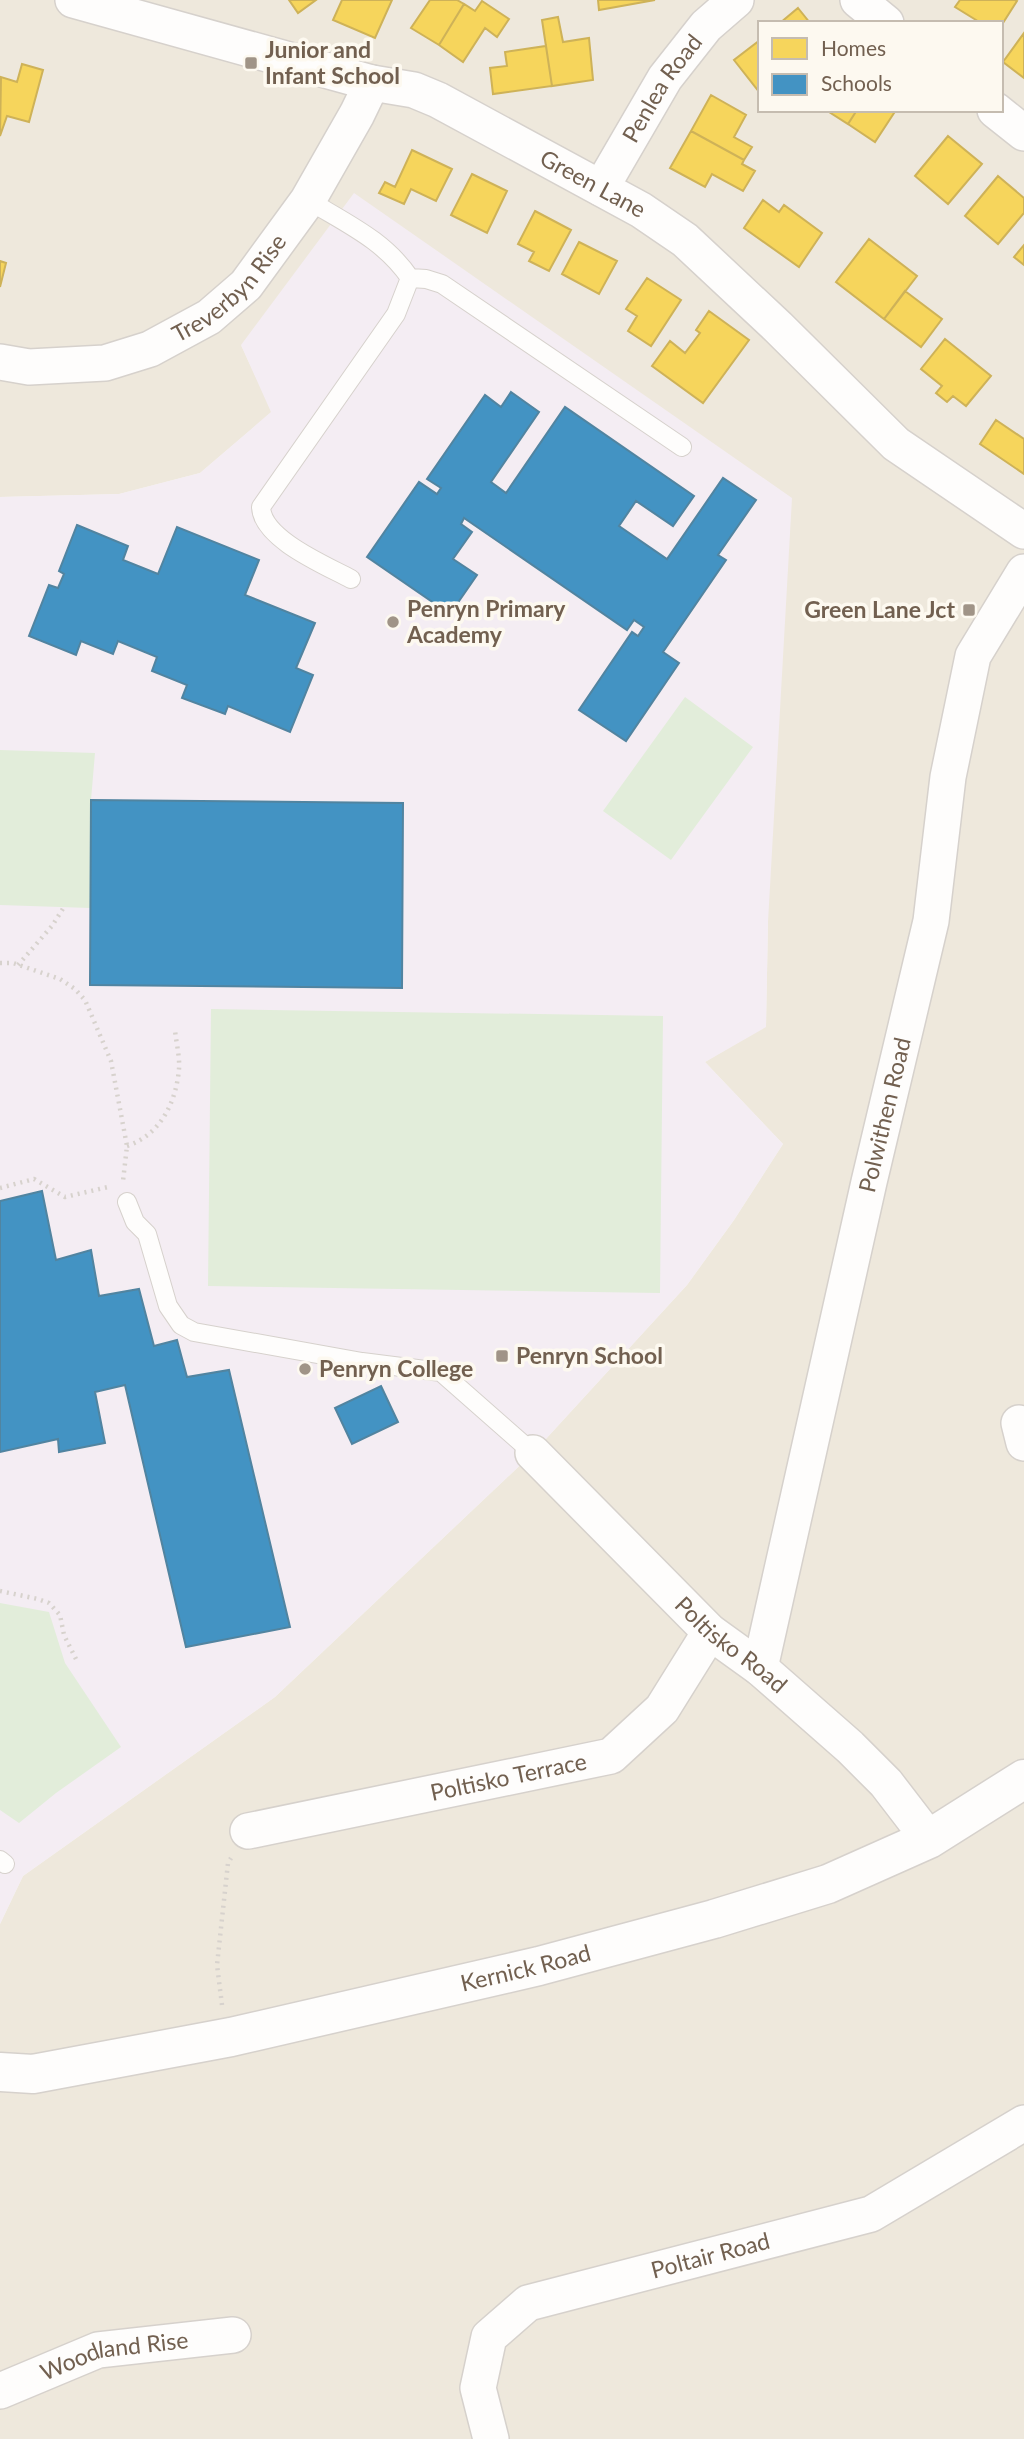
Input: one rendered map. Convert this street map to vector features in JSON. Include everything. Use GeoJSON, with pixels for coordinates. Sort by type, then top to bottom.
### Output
{"type":"FeatureCollection","features":[{"type":"Feature","properties":{"kind":"street","name":"Green Lane"},"geometry":{"type":"LineString","coordinates":[[73,0],[171,14],[372,83],[414,90],[438,100],[641,210],[685,240],[896,444],[1024,531]]}},
{"type":"Feature","properties":{"kind":"street","name":"Penlea Road"},"geometry":{"type":"LineString","coordinates":[[601,188],[665,78],[706,26],[736,0]]}},
{"type":"Feature","properties":{"kind":"street"},"geometry":{"type":"LineString","coordinates":[[858,0],[884,21]]}},
{"type":"Feature","properties":{"kind":"street","name":"Treverbyn Rise"},"geometry":{"type":"LineString","coordinates":[[0,362],[29,367],[105,363],[150,349],[209,317],[246,285],[308,200],[372,83]]}},
{"type":"Feature","properties":{"kind":"street"},"geometry":{"type":"LineString","coordinates":[[998,112],[1024,133]]}},
{"type":"Feature","properties":{"kind":"street","name":"Polwithen Road"},"geometry":{"type":"LineString","coordinates":[[760,1668],[869,1182],[931,921],[948,777],[973,656],[1024,572]]}},
{"type":"Feature","properties":{"kind":"street","name":"Poltisko Road"},"geometry":{"type":"LineString","coordinates":[[533,1453],[710,1632],[760,1668],[887,1783],[929,1839]]}},
{"type":"Feature","properties":{"kind":"street","name":"Poltisko Terrace"},"geometry":{"type":"LineString","coordinates":[[248,1831],[611,1756],[662,1710],[710,1632]]}},
{"type":"Feature","properties":{"kind":"street","name":"Kernick Road"},"geometry":{"type":"LineString","coordinates":[[0,2073],[33,2074],[225,2038],[538,1966],[715,1919],[828,1884],[929,1839],[1024,1779]]}},
{"type":"Feature","properties":{"kind":"street","name":"Poltair Road"},"geometry":{"type":"LineString","coordinates":[[491,2439],[478,2388],[489,2337],[528,2303],[871,2214],[1024,2123]]}},
{"type":"Feature","properties":{"kind":"street","name":"Woodland Rise"},"geometry":{"type":"LineString","coordinates":[[0,2391],[98,2350],[233,2335]]}},
{"type":"Feature","properties":{"kind":"lane"},"geometry":{"type":"LineString","coordinates":[[308,200],[379,242],[397,259],[410,278]]}},
{"type":"Feature","properties":{"kind":"lane"},"geometry":{"type":"LineString","coordinates":[[410,278],[442,284],[682,447]]}},
{"type":"Feature","properties":{"kind":"lane"},"geometry":{"type":"LineString","coordinates":[[351,579],[284,541],[268,527],[261,516],[261,507],[396,314],[410,278]]}},
{"type":"Feature","properties":{"kind":"lane"},"geometry":{"type":"LineString","coordinates":[[127,1202],[135,1222],[147,1234],[168,1306],[181,1325],[194,1332],[362,1362],[441,1372],[533,1453]]}},
{"type":"Feature","properties":{"kind":"path"},"geometry":{"type":"LineString","coordinates":[[18,965],[52,926],[64,907]]}},
{"type":"Feature","properties":{"kind":"path"},"geometry":{"type":"LineString","coordinates":[[0,963],[18,965],[60,979],[85,1000],[111,1060],[127,1146],[122,1184],[127,1202]]}},
{"type":"Feature","properties":{"kind":"path"},"geometry":{"type":"LineString","coordinates":[[127,1146],[139,1142],[159,1127],[172,1100],[179,1068],[175,1030]]}},
{"type":"Feature","properties":{"kind":"path"},"geometry":{"type":"LineString","coordinates":[[0,1188],[34,1179],[65,1197],[111,1186]]}},
{"type":"Feature","properties":{"kind":"path"},"geometry":{"type":"LineString","coordinates":[[0,1591],[50,1603],[60,1615],[64,1634],[76,1659]]}},
{"type":"Feature","properties":{"kind":"path"},"geometry":{"type":"LineString","coordinates":[[225,2038],[217,1965],[228,1863],[248,1831]]}},
{"type":"Feature","properties":{"kind":"shaded area"},"geometry":{"type":"Polygon","coordinates":[[[0,0],[1024,0],[1024,2439],[0,2439],[0,1924],[23,1876],[275,1697],[533,1453],[687,1285],[734,1220],[783,1144],[705,1062],[766,1026],[768,922],[241,345],[272,412],[200,473],[119,494],[0,497],[0,0]]]}},
{"type":"Feature","properties":{"kind":"shaded area","name":"Penryn College"},"geometry":{"type":"Polygon","coordinates":[[[354,193],[792,498],[768,922],[766,1027],[705,1062],[783,1144],[734,1220],[687,1285],[533,1453],[275,1697],[23,1876],[0,1924],[0,497],[119,494],[200,473],[271,412],[241,345],[354,193]]]}},
{"type":"Feature","properties":{"kind":"green space"},"geometry":{"type":"Polygon","coordinates":[[[685,697],[753,747],[671,860],[603,811],[685,697]]]}},
{"type":"Feature","properties":{"kind":"green space"},"geometry":{"type":"Polygon","coordinates":[[[0,750],[95,753],[91,800],[90,908],[0,905],[0,750]]]}},
{"type":"Feature","properties":{"kind":"green space"},"geometry":{"type":"Polygon","coordinates":[[[211,1009],[663,1016],[660,1293],[208,1286],[211,1009]]]}},
{"type":"Feature","properties":{"kind":"green space"},"geometry":{"type":"Polygon","coordinates":[[[0,1603],[49,1612],[65,1663],[121,1747],[19,1823],[0,1810],[0,1603]]]}},
{"type":"Feature","properties":{"kind":"building: Homes"},"geometry":{"type":"Polygon","coordinates":[[[289,0],[316,0],[298,13],[289,0]]]}},
{"type":"Feature","properties":{"kind":"building: Homes"},"geometry":{"type":"Polygon","coordinates":[[[342,0],[392,0],[375,38],[333,20],[342,0]]]}},
{"type":"Feature","properties":{"kind":"building: Homes"},"geometry":{"type":"Polygon","coordinates":[[[430,0],[457,0],[464,4],[439,45],[411,28],[430,0]]]}},
{"type":"Feature","properties":{"kind":"building: Homes"},"geometry":{"type":"Polygon","coordinates":[[[598,0],[655,0],[599,10],[598,0]]]}},
{"type":"Feature","properties":{"kind":"building: Homes"},"geometry":{"type":"Polygon","coordinates":[[[960,0],[1017,1],[1003,23],[978,21],[955,7],[960,0]]]}},
{"type":"Feature","properties":{"kind":"building: Homes"},"geometry":{"type":"Polygon","coordinates":[[[482,1],[509,19],[497,37],[485,28],[463,62],[439,45],[464,4],[475,11],[482,1]]]}},
{"type":"Feature","properties":{"kind":"building: Homes"},"geometry":{"type":"Polygon","coordinates":[[[798,8],[808,21],[782,21],[798,8]]]}},
{"type":"Feature","properties":{"kind":"building: Homes"},"geometry":{"type":"Polygon","coordinates":[[[558,17],[563,42],[589,38],[593,80],[552,86],[542,20],[558,17]]]}},
{"type":"Feature","properties":{"kind":"building: Homes"},"geometry":{"type":"Polygon","coordinates":[[[1024,33],[1024,78],[1003,62],[1024,33]]]}},
{"type":"Feature","properties":{"kind":"building: Homes"},"geometry":{"type":"Polygon","coordinates":[[[758,42],[758,90],[734,60],[758,42]]]}},
{"type":"Feature","properties":{"kind":"building: Homes"},"geometry":{"type":"Polygon","coordinates":[[[546,46],[552,86],[493,94],[490,68],[507,66],[505,52],[546,46]]]}},
{"type":"Feature","properties":{"kind":"building: Homes"},"geometry":{"type":"Polygon","coordinates":[[[22,64],[43,70],[29,122],[7,116],[0,136],[1,77],[17,82],[22,64]]]}},
{"type":"Feature","properties":{"kind":"building: Homes"},"geometry":{"type":"Polygon","coordinates":[[[711,95],[746,115],[734,137],[752,147],[744,160],[691,131],[711,95]]]}},
{"type":"Feature","properties":{"kind":"building: Homes"},"geometry":{"type":"Polygon","coordinates":[[[829,112],[856,112],[848,124],[829,112]]]}},
{"type":"Feature","properties":{"kind":"building: Homes"},"geometry":{"type":"Polygon","coordinates":[[[856,112],[895,112],[875,142],[848,124],[856,112]]]}},
{"type":"Feature","properties":{"kind":"building: Homes"},"geometry":{"type":"Polygon","coordinates":[[[691,131],[744,160],[742,164],[755,171],[743,191],[712,174],[705,187],[670,168],[691,131]]]}},
{"type":"Feature","properties":{"kind":"building: Homes"},"geometry":{"type":"Polygon","coordinates":[[[948,136],[982,164],[948,204],[915,176],[948,136]]]}},
{"type":"Feature","properties":{"kind":"building: Homes"},"geometry":{"type":"Polygon","coordinates":[[[412,150],[452,169],[436,201],[411,189],[404,204],[379,193],[385,182],[395,187],[412,150]]]}},
{"type":"Feature","properties":{"kind":"building: Homes"},"geometry":{"type":"Polygon","coordinates":[[[472,174],[507,191],[487,233],[451,215],[472,174]]]}},
{"type":"Feature","properties":{"kind":"building: Homes"},"geometry":{"type":"Polygon","coordinates":[[[998,176],[1024,198],[1024,213],[998,244],[965,216],[998,176]]]}},
{"type":"Feature","properties":{"kind":"building: Homes"},"geometry":{"type":"Polygon","coordinates":[[[763,200],[779,212],[784,205],[822,233],[799,267],[744,228],[763,200]]]}},
{"type":"Feature","properties":{"kind":"building: Homes"},"geometry":{"type":"Polygon","coordinates":[[[535,211],[571,230],[549,271],[529,261],[534,252],[518,244],[535,211]]]}},
{"type":"Feature","properties":{"kind":"building: Homes"},"geometry":{"type":"Polygon","coordinates":[[[869,239],[917,276],[884,319],[836,282],[869,239]]]}},
{"type":"Feature","properties":{"kind":"building: Homes"},"geometry":{"type":"Polygon","coordinates":[[[579,242],[617,261],[599,294],[562,274],[579,242]]]}},
{"type":"Feature","properties":{"kind":"building: Homes"},"geometry":{"type":"Polygon","coordinates":[[[1024,245],[1024,265],[1014,257],[1024,245]]]}},
{"type":"Feature","properties":{"kind":"building: Homes"},"geometry":{"type":"Polygon","coordinates":[[[0,261],[6,263],[0,287],[0,261]]]}},
{"type":"Feature","properties":{"kind":"building: Homes"},"geometry":{"type":"Polygon","coordinates":[[[647,278],[681,300],[651,346],[628,331],[637,316],[626,309],[647,278]]]}},
{"type":"Feature","properties":{"kind":"building: Homes"},"geometry":{"type":"Polygon","coordinates":[[[905,291],[942,319],[921,347],[884,319],[905,291]]]}},
{"type":"Feature","properties":{"kind":"building: Homes"},"geometry":{"type":"Polygon","coordinates":[[[709,311],[749,340],[703,403],[652,366],[670,341],[685,353],[700,333],[696,330],[709,311]]]}},
{"type":"Feature","properties":{"kind":"building: Homes"},"geometry":{"type":"Polygon","coordinates":[[[945,339],[991,376],[966,406],[953,396],[947,402],[936,393],[942,386],[921,369],[945,339]]]}},
{"type":"Feature","properties":{"kind":"building: Homes"},"geometry":{"type":"Polygon","coordinates":[[[996,420],[1024,439],[1024,474],[980,444],[996,420]]]}},
{"type":"Feature","properties":{"kind":"building: Schools"},"geometry":{"type":"Polygon","coordinates":[[[511,392],[539,412],[491,482],[506,493],[565,407],[694,496],[673,526],[636,501],[619,526],[667,559],[723,478],[756,500],[718,555],[726,560],[663,652],[679,663],[626,741],[579,710],[632,632],[638,636],[644,627],[634,620],[627,630],[464,518],[461,524],[472,532],[453,559],[477,575],[450,614],[367,557],[419,482],[437,494],[441,488],[427,479],[485,395],[501,407],[511,392]]]}},
{"type":"Feature","properties":{"kind":"building: Schools"},"geometry":{"type":"Polygon","coordinates":[[[77,525],[128,546],[123,560],[158,574],[177,527],[259,560],[245,595],[315,623],[296,668],[313,675],[290,732],[228,706],[225,714],[182,698],[187,685],[152,671],[157,657],[118,641],[113,654],[81,641],[76,655],[29,636],[49,585],[58,588],[64,574],[59,571],[77,525]]]}},
{"type":"Feature","properties":{"kind":"building: Schools"},"geometry":{"type":"Polygon","coordinates":[[[91,800],[403,803],[402,988],[90,985],[91,800]]]}},
{"type":"Feature","properties":{"kind":"building: Schools"},"geometry":{"type":"Polygon","coordinates":[[[42,1191],[56,1260],[91,1250],[99,1296],[139,1289],[154,1346],[177,1340],[187,1377],[229,1370],[290,1627],[186,1647],[125,1385],[95,1392],[105,1443],[59,1452],[58,1439],[0,1452],[0,1201],[42,1191]]]}},
{"type":"Feature","properties":{"kind":"building: Schools"},"geometry":{"type":"Polygon","coordinates":[[[381,1386],[398,1422],[352,1444],[335,1408],[381,1386]]]}},
{"type":"Feature","properties":{"kind":"place","name":"Junior and Infant School"},"geometry":{"type":"Point","coordinates":[251,63]}},
{"type":"Feature","properties":{"kind":"place","name":"Green Lane Jct"},"geometry":{"type":"Point","coordinates":[969,610]}},
{"type":"Feature","properties":{"kind":"place","name":"Penryn Primary Academy"},"geometry":{"type":"Point","coordinates":[393,622]}},
{"type":"Feature","properties":{"kind":"place","name":"Penryn School"},"geometry":{"type":"Point","coordinates":[502,1356]}},
{"type":"Feature","properties":{"kind":"place","name":"Penryn College"},"geometry":{"type":"Point","coordinates":[305,1369]}}]}
